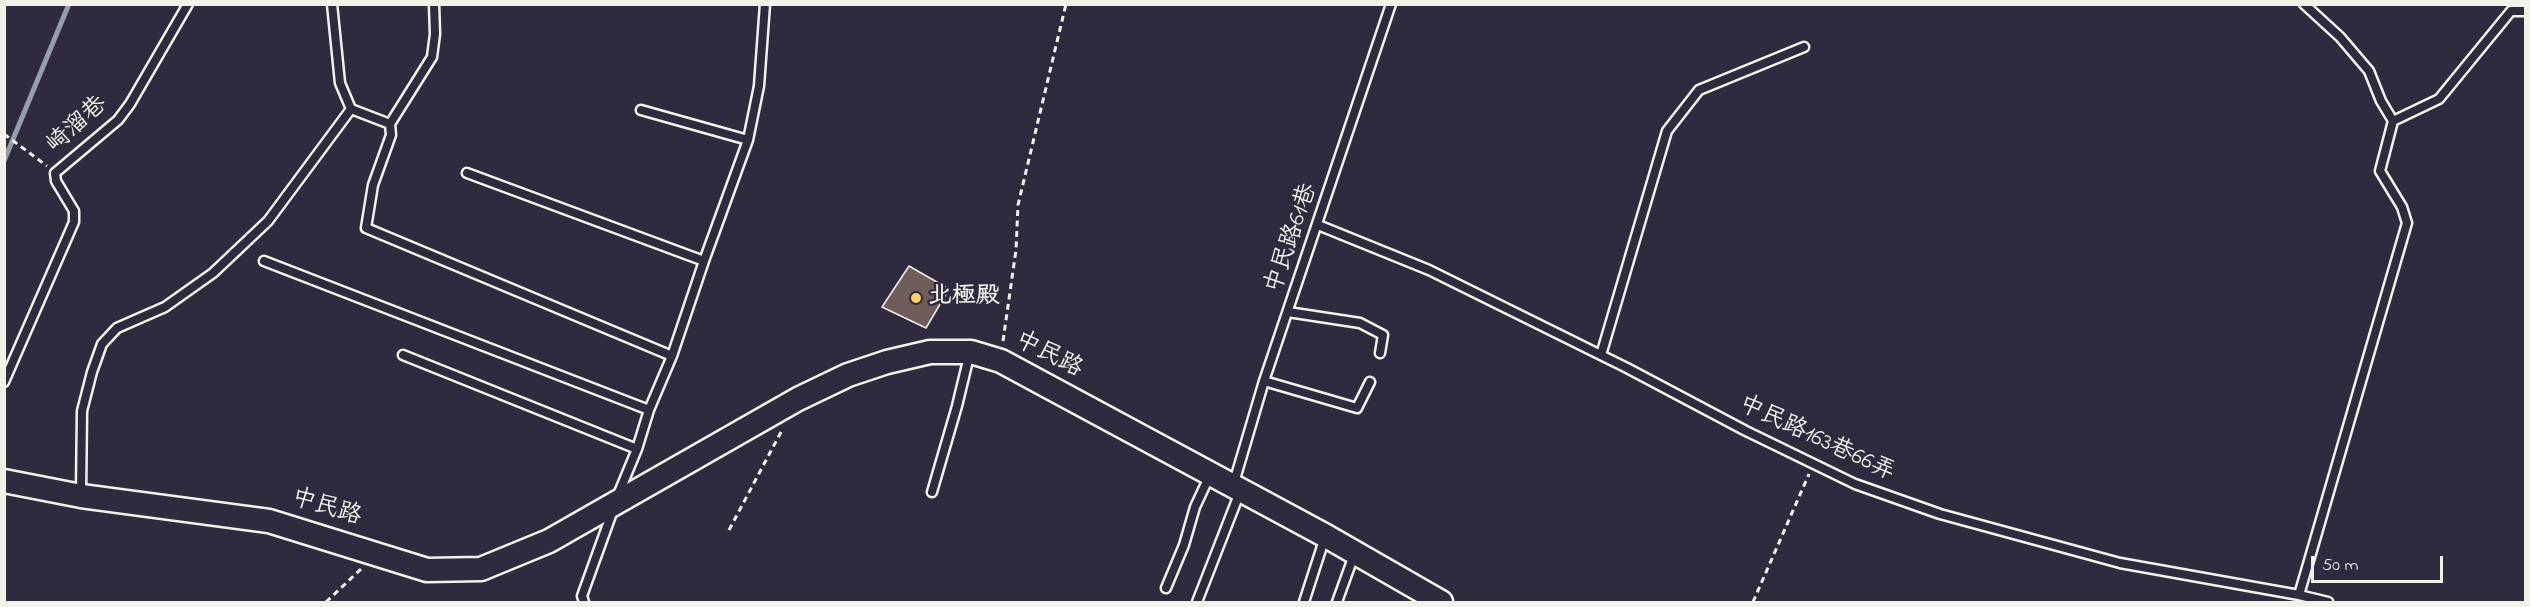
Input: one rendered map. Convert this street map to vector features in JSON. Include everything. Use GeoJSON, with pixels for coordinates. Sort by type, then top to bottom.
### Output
{"type":"FeatureCollection","features":[{"type":"Feature","properties":{"kind":"street","name":"中民路"},"geometry":{"type":"LineString","coordinates":[[4,481],[81,496],[269,520],[428,570],[481,569],[549,541],[798,399],[848,375],[887,362],[930,352],[970,352],[1001,361],[1326,536],[1441,603]]}},
{"type":"Feature","properties":{"kind":"lane","name":"崎溜巷"},"geometry":{"type":"LineString","coordinates":[[4,382],[74,222],[74,211],[56,181],[55,173],[118,120],[130,104],[188,4]]}},
{"type":"Feature","properties":{"kind":"lane"},"geometry":{"type":"LineString","coordinates":[[332,4],[340,83],[351,109],[390,124]]}},
{"type":"Feature","properties":{"kind":"lane"},"geometry":{"type":"LineString","coordinates":[[434,4],[435,34],[432,57],[390,124],[391,135],[373,185],[366,228],[672,356]]}},
{"type":"Feature","properties":{"kind":"lane"},"geometry":{"type":"LineString","coordinates":[[584,603],[582,596],[615,502],[672,356],[748,140],[759,86],[765,4]]}},
{"type":"Feature","properties":{"kind":"lane","name":"中民路61巷"},"geometry":{"type":"LineString","coordinates":[[1197,603],[1238,497],[1233,486],[1264,381],[1391,4]]}},
{"type":"Feature","properties":{"kind":"lane"},"geometry":{"type":"LineString","coordinates":[[2299,595],[2407,223],[2402,207],[2380,171],[2393,122],[2381,101],[2369,71],[2340,37],[2304,4]]}},
{"type":"Feature","properties":{"kind":"lane"},"geometry":{"type":"LineString","coordinates":[[2393,122],[2439,99],[2511,11],[2526,11]]}},
{"type":"Feature","properties":{"kind":"lane"},"geometry":{"type":"LineString","coordinates":[[1602,355],[1667,131],[1699,90],[1804,47]]}},
{"type":"Feature","properties":{"kind":"lane"},"geometry":{"type":"LineString","coordinates":[[81,496],[82,411],[102,344],[117,328],[165,307],[195,286],[237,251],[268,221],[351,109]]}},
{"type":"Feature","properties":{"kind":"lane"},"geometry":{"type":"LineString","coordinates":[[641,110],[748,140]]}},
{"type":"Feature","properties":{"kind":"lane"},"geometry":{"type":"LineString","coordinates":[[467,173],[704,261]]}},
{"type":"Feature","properties":{"kind":"lane","name":"中民路163巷66弄"},"geometry":{"type":"LineString","coordinates":[[1318,225],[1429,270],[1855,484],[1940,514],[2109,560],[2299,595],[2328,603]]}},
{"type":"Feature","properties":{"kind":"lane"},"geometry":{"type":"LineString","coordinates":[[264,261],[649,410]]}},
{"type":"Feature","properties":{"kind":"lane"},"geometry":{"type":"LineString","coordinates":[[1288,312],[1360,323],[1383,335],[1380,353]]}},
{"type":"Feature","properties":{"kind":"lane"},"geometry":{"type":"LineString","coordinates":[[932,492],[970,352]]}},
{"type":"Feature","properties":{"kind":"lane"},"geometry":{"type":"LineString","coordinates":[[403,355],[637,450]]}},
{"type":"Feature","properties":{"kind":"lane"},"geometry":{"type":"LineString","coordinates":[[1264,381],[1357,408],[1370,382]]}},
{"type":"Feature","properties":{"kind":"lane"},"geometry":{"type":"LineString","coordinates":[[1166,588],[1184,545],[1195,507],[1210,475]]}},
{"type":"Feature","properties":{"kind":"lane"},"geometry":{"type":"LineString","coordinates":[[1304,603],[1326,536]]}},
{"type":"Feature","properties":{"kind":"lane"},"geometry":{"type":"LineString","coordinates":[[1337,603],[1355,553]]}},
{"type":"Feature","properties":{"kind":"path"},"geometry":{"type":"LineString","coordinates":[[1001,361],[1016,250],[1018,205],[1066,4]]}},
{"type":"Feature","properties":{"kind":"path"},"geometry":{"type":"LineString","coordinates":[[4,134],[55,173]]}},
{"type":"Feature","properties":{"kind":"path"},"geometry":{"type":"LineString","coordinates":[[729,530],[782,429]]}},
{"type":"Feature","properties":{"kind":"path"},"geometry":{"type":"LineString","coordinates":[[1753,603],[1813,464]]}},
{"type":"Feature","properties":{"kind":"path"},"geometry":{"type":"LineString","coordinates":[[326,603],[378,554]]}},
{"type":"Feature","properties":{"kind":"building","name":"北極殿"},"geometry":{"type":"Polygon","coordinates":[[[909,266],[949,289],[926,328],[882,307],[909,266]]]}},
{"type":"Feature","properties":{"kind":"waterway"},"geometry":{"type":"LineString","coordinates":[[4,161],[69,4]]}},
{"type":"Feature","properties":{"kind":"place","name":"北極殿"},"geometry":{"type":"Point","coordinates":[916,298]}}]}
